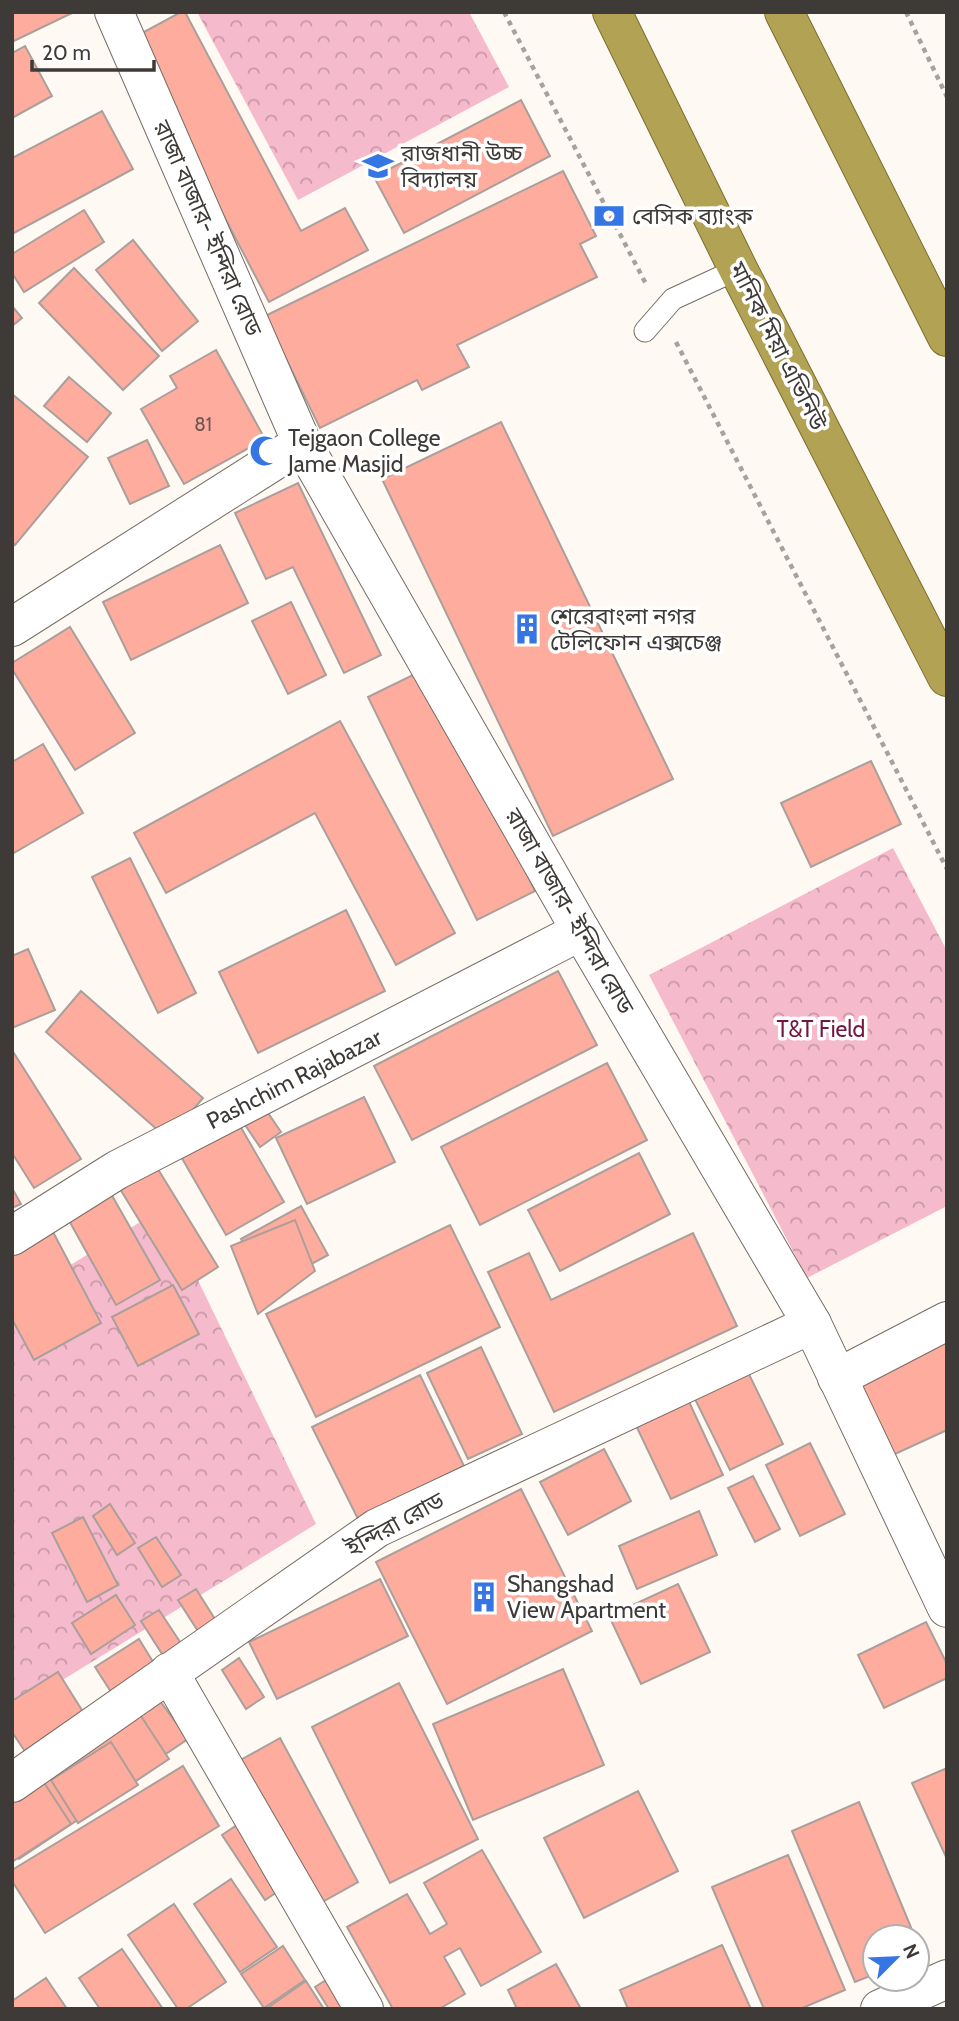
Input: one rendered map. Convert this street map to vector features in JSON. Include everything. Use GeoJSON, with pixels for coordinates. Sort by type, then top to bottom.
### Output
{"type":"FeatureCollection","features":[{"type":"Feature","properties":{"kind":"highway","name":"মানিক মিয়া এভিনিউ"},"geometry":{"type":"LineString","coordinates":[[612,12],[738,269],[947,677]]}},
{"type":"Feature","properties":{"kind":"highway"},"geometry":{"type":"LineString","coordinates":[[785,12],[947,337]]}},
{"type":"Feature","properties":{"kind":"street","name":"রাজা বাজার- ইন্দিরা রোড"},"geometry":{"type":"LineString","coordinates":[[114,12],[302,443],[581,931],[811,1324],[947,1608]]}},
{"type":"Feature","properties":{"kind":"street"},"geometry":{"type":"LineString","coordinates":[[12,627],[302,443]]}},
{"type":"Feature","properties":{"kind":"street","name":"Pashchim Rajabazar"},"geometry":{"type":"LineString","coordinates":[[12,1236],[117,1170],[581,931]]}},
{"type":"Feature","properties":{"kind":"street"},"geometry":{"type":"LineString","coordinates":[[837,1378],[947,1321]]}},
{"type":"Feature","properties":{"kind":"street","name":"ইন্দিরা রোড"},"geometry":{"type":"LineString","coordinates":[[12,1783],[377,1528],[811,1324]]}},
{"type":"Feature","properties":{"kind":"street"},"geometry":{"type":"LineString","coordinates":[[169,1672],[364,2009]]}},
{"type":"Feature","properties":{"kind":"street"},"geometry":{"type":"LineString","coordinates":[[880,2009],[947,1979]]}},
{"type":"Feature","properties":{"kind":"lane"},"geometry":{"type":"LineString","coordinates":[[645,331],[673,299],[738,269]]}},
{"type":"Feature","properties":{"kind":"path"},"geometry":{"type":"LineString","coordinates":[[503,12],[947,869]]}},
{"type":"Feature","properties":{"kind":"path"},"geometry":{"type":"LineString","coordinates":[[906,12],[947,97]]}},
{"type":"Feature","properties":{"kind":"green space"},"geometry":{"type":"Polygon","coordinates":[[[197,12],[469,12],[509,87],[298,200],[197,12]]]}},
{"type":"Feature","properties":{"kind":"green space","name":"T&T Field"},"geometry":{"type":"Polygon","coordinates":[[[893,848],[947,951],[947,1206],[807,1278],[649,975],[893,848]]]}},
{"type":"Feature","properties":{"kind":"green space"},"geometry":{"type":"Polygon","coordinates":[[[163,1208],[316,1524],[12,1711],[12,1301],[163,1208]]]}},
{"type":"Feature","properties":{"kind":"building"},"geometry":{"type":"Polygon","coordinates":[[[12,12],[74,12],[12,42],[12,12]]]}},
{"type":"Feature","properties":{"kind":"building"},"geometry":{"type":"Polygon","coordinates":[[[185,12],[301,231],[345,208],[368,250],[269,302],[131,39],[185,12]]]}},
{"type":"Feature","properties":{"kind":"building"},"geometry":{"type":"Polygon","coordinates":[[[25,46],[52,96],[12,118],[12,53],[25,46]]]}},
{"type":"Feature","properties":{"kind":"building"},"geometry":{"type":"Polygon","coordinates":[[[521,100],[550,156],[404,233],[374,177],[521,100]]]}},
{"type":"Feature","properties":{"kind":"building"},"geometry":{"type":"Polygon","coordinates":[[[102,111],[133,169],[12,234],[12,158],[102,111]]]}},
{"type":"Feature","properties":{"kind":"building"},"geometry":{"type":"Polygon","coordinates":[[[563,171],[596,236],[580,244],[597,277],[457,345],[469,367],[422,390],[417,380],[320,428],[265,316],[563,171]]]}},
{"type":"Feature","properties":{"kind":"building"},"geometry":{"type":"Polygon","coordinates":[[[84,210],[104,242],[24,292],[12,273],[12,254],[84,210]]]}},
{"type":"Feature","properties":{"kind":"building"},"geometry":{"type":"Polygon","coordinates":[[[133,240],[198,321],[162,351],[96,270],[133,240]]]}},
{"type":"Feature","properties":{"kind":"building"},"geometry":{"type":"Polygon","coordinates":[[[74,268],[159,356],[123,390],[39,303],[74,268]]]}},
{"type":"Feature","properties":{"kind":"building"},"geometry":{"type":"Polygon","coordinates":[[[12,306],[22,318],[12,326],[12,306]]]}},
{"type":"Feature","properties":{"kind":"building"},"geometry":{"type":"Polygon","coordinates":[[[216,350],[265,439],[184,484],[141,409],[177,388],[170,376],[216,350]]]}},
{"type":"Feature","properties":{"kind":"building"},"geometry":{"type":"Polygon","coordinates":[[[69,377],[111,413],[87,442],[44,406],[69,377]]]}},
{"type":"Feature","properties":{"kind":"building"},"geometry":{"type":"Polygon","coordinates":[[[12,394],[88,457],[15,545],[12,542],[12,394]]]}},
{"type":"Feature","properties":{"kind":"building","name":"শেরেবাংলা নগর টেলিফোন এক্সচেঞ্জ"},"geometry":{"type":"Polygon","coordinates":[[[501,422],[673,779],[553,836],[382,479],[501,422]]]}},
{"type":"Feature","properties":{"kind":"building"},"geometry":{"type":"Polygon","coordinates":[[[147,440],[169,486],[130,504],[108,458],[147,440]]]}},
{"type":"Feature","properties":{"kind":"building"},"geometry":{"type":"Polygon","coordinates":[[[298,483],[381,655],[344,673],[293,567],[266,579],[235,513],[298,483]]]}},
{"type":"Feature","properties":{"kind":"building"},"geometry":{"type":"Polygon","coordinates":[[[220,545],[248,603],[131,660],[103,602],[220,545]]]}},
{"type":"Feature","properties":{"kind":"building"},"geometry":{"type":"Polygon","coordinates":[[[291,602],[326,675],[288,694],[252,621],[291,602]]]}},
{"type":"Feature","properties":{"kind":"building"},"geometry":{"type":"Polygon","coordinates":[[[70,627],[135,733],[75,770],[12,669],[12,663],[70,627]]]}},
{"type":"Feature","properties":{"kind":"building"},"geometry":{"type":"Polygon","coordinates":[[[427,668],[535,891],[477,920],[368,697],[427,668]]]}},
{"type":"Feature","properties":{"kind":"building"},"geometry":{"type":"Polygon","coordinates":[[[340,721],[455,933],[396,965],[315,813],[166,893],[134,833],[340,721]]]}},
{"type":"Feature","properties":{"kind":"building"},"geometry":{"type":"Polygon","coordinates":[[[43,744],[83,813],[12,854],[12,762],[43,744]]]}},
{"type":"Feature","properties":{"kind":"building"},"geometry":{"type":"Polygon","coordinates":[[[871,761],[901,824],[811,867],[781,803],[871,761]]]}},
{"type":"Feature","properties":{"kind":"building"},"geometry":{"type":"Polygon","coordinates":[[[130,858],[196,993],[158,1013],[92,877],[130,858]]]}},
{"type":"Feature","properties":{"kind":"building"},"geometry":{"type":"Polygon","coordinates":[[[346,910],[385,991],[258,1053],[219,972],[346,910]]]}},
{"type":"Feature","properties":{"kind":"building"},"geometry":{"type":"Polygon","coordinates":[[[28,949],[55,1010],[12,1028],[12,956],[28,949]]]}},
{"type":"Feature","properties":{"kind":"building"},"geometry":{"type":"Polygon","coordinates":[[[558,971],[597,1045],[412,1140],[374,1066],[558,971]]]}},
{"type":"Feature","properties":{"kind":"building"},"geometry":{"type":"Polygon","coordinates":[[[81,991],[203,1098],[168,1139],[46,1032],[81,991]]]}},
{"type":"Feature","properties":{"kind":"building"},"geometry":{"type":"Polygon","coordinates":[[[12,1050],[81,1159],[34,1188],[12,1153],[12,1050]]]}},
{"type":"Feature","properties":{"kind":"building"},"geometry":{"type":"Polygon","coordinates":[[[607,1063],[647,1140],[480,1225],[441,1147],[607,1063]]]}},
{"type":"Feature","properties":{"kind":"building"},"geometry":{"type":"Polygon","coordinates":[[[364,1097],[395,1162],[307,1204],[276,1138],[364,1097]]]}},
{"type":"Feature","properties":{"kind":"building"},"geometry":{"type":"Polygon","coordinates":[[[262,1104],[281,1132],[260,1147],[241,1119],[262,1104]]]}},
{"type":"Feature","properties":{"kind":"building"},"geometry":{"type":"Polygon","coordinates":[[[236,1119],[284,1202],[226,1235],[179,1153],[236,1119]]]}},
{"type":"Feature","properties":{"kind":"building"},"geometry":{"type":"Polygon","coordinates":[[[639,1153],[670,1214],[560,1271],[528,1210],[639,1153]]]}},
{"type":"Feature","properties":{"kind":"building"},"geometry":{"type":"Polygon","coordinates":[[[153,1161],[218,1267],[182,1290],[117,1184],[153,1161]]]}},
{"type":"Feature","properties":{"kind":"building"},"geometry":{"type":"Polygon","coordinates":[[[12,1188],[21,1204],[12,1208],[12,1188]]]}},
{"type":"Feature","properties":{"kind":"building"},"geometry":{"type":"Polygon","coordinates":[[[110,1192],[160,1280],[116,1305],[67,1217],[110,1192]]]}},
{"type":"Feature","properties":{"kind":"building"},"geometry":{"type":"Polygon","coordinates":[[[301,1206],[328,1255],[267,1288],[241,1239],[301,1206]]]}},
{"type":"Feature","properties":{"kind":"building"},"geometry":{"type":"Polygon","coordinates":[[[295,1220],[315,1271],[258,1314],[231,1246],[295,1220]]]}},
{"type":"Feature","properties":{"kind":"building"},"geometry":{"type":"Polygon","coordinates":[[[450,1225],[500,1327],[316,1417],[266,1314],[450,1225]]]}},
{"type":"Feature","properties":{"kind":"building"},"geometry":{"type":"Polygon","coordinates":[[[53,1232],[101,1323],[34,1360],[12,1319],[12,1253],[53,1232]]]}},
{"type":"Feature","properties":{"kind":"building"},"geometry":{"type":"Polygon","coordinates":[[[693,1233],[737,1326],[554,1412],[488,1272],[529,1253],[551,1300],[693,1233]]]}},
{"type":"Feature","properties":{"kind":"building"},"geometry":{"type":"Polygon","coordinates":[[[173,1285],[199,1334],[138,1366],[112,1317],[173,1285]]]}},
{"type":"Feature","properties":{"kind":"building"},"geometry":{"type":"Polygon","coordinates":[[[947,1329],[947,1430],[880,1461],[840,1375],[947,1329]]]}},
{"type":"Feature","properties":{"kind":"building"},"geometry":{"type":"Polygon","coordinates":[[[481,1347],[522,1434],[468,1459],[427,1373],[481,1347]]]}},
{"type":"Feature","properties":{"kind":"building"},"geometry":{"type":"Polygon","coordinates":[[[743,1362],[783,1444],[730,1470],[690,1389],[743,1362]]]}},
{"type":"Feature","properties":{"kind":"building"},"geometry":{"type":"Polygon","coordinates":[[[420,1375],[464,1466],[358,1519],[312,1427],[420,1375]]]}},
{"type":"Feature","properties":{"kind":"building"},"geometry":{"type":"Polygon","coordinates":[[[684,1391],[723,1475],[671,1499],[631,1415],[684,1391]]]}},
{"type":"Feature","properties":{"kind":"building"},"geometry":{"type":"Polygon","coordinates":[[[810,1443],[845,1514],[800,1536],[766,1465],[810,1443]]]}},
{"type":"Feature","properties":{"kind":"building"},"geometry":{"type":"Polygon","coordinates":[[[604,1449],[631,1501],[568,1535],[540,1482],[604,1449]]]}},
{"type":"Feature","properties":{"kind":"building"},"geometry":{"type":"Polygon","coordinates":[[[753,1476],[780,1529],[755,1542],[728,1488],[753,1476]]]}},
{"type":"Feature","properties":{"kind":"building","name":"Shangshad View Apartment"},"geometry":{"type":"Polygon","coordinates":[[[521,1489],[592,1631],[447,1704],[376,1562],[521,1489]]]}},
{"type":"Feature","properties":{"kind":"building"},"geometry":{"type":"Polygon","coordinates":[[[110,1504],[135,1543],[117,1555],[93,1516],[110,1504]]]}},
{"type":"Feature","properties":{"kind":"building"},"geometry":{"type":"Polygon","coordinates":[[[699,1511],[717,1555],[637,1589],[619,1546],[699,1511]]]}},
{"type":"Feature","properties":{"kind":"building"},"geometry":{"type":"Polygon","coordinates":[[[83,1517],[118,1585],[87,1602],[52,1533],[83,1517]]]}},
{"type":"Feature","properties":{"kind":"building"},"geometry":{"type":"Polygon","coordinates":[[[156,1537],[181,1575],[162,1587],[138,1548],[156,1537]]]}},
{"type":"Feature","properties":{"kind":"building"},"geometry":{"type":"Polygon","coordinates":[[[380,1579],[408,1636],[277,1699],[249,1642],[380,1579]]]}},
{"type":"Feature","properties":{"kind":"building"},"geometry":{"type":"Polygon","coordinates":[[[678,1584],[710,1652],[641,1684],[609,1616],[678,1584]]]}},
{"type":"Feature","properties":{"kind":"building"},"geometry":{"type":"Polygon","coordinates":[[[196,1589],[220,1627],[203,1639],[178,1600],[196,1589]]]}},
{"type":"Feature","properties":{"kind":"building"},"geometry":{"type":"Polygon","coordinates":[[[116,1595],[135,1625],[91,1654],[72,1623],[116,1595]]]}},
{"type":"Feature","properties":{"kind":"building"},"geometry":{"type":"Polygon","coordinates":[[[159,1610],[184,1648],[166,1660],[141,1621],[159,1610]]]}},
{"type":"Feature","properties":{"kind":"building"},"geometry":{"type":"Polygon","coordinates":[[[926,1622],[947,1664],[947,1678],[884,1708],[858,1655],[926,1622]]]}},
{"type":"Feature","properties":{"kind":"building"},"geometry":{"type":"Polygon","coordinates":[[[139,1639],[158,1670],[115,1698],[95,1667],[139,1639]]]}},
{"type":"Feature","properties":{"kind":"building"},"geometry":{"type":"Polygon","coordinates":[[[239,1658],[264,1697],[246,1709],[222,1670],[239,1658]]]}},
{"type":"Feature","properties":{"kind":"building"},"geometry":{"type":"Polygon","coordinates":[[[563,1669],[604,1765],[473,1820],[433,1724],[563,1669]]]}},
{"type":"Feature","properties":{"kind":"building"},"geometry":{"type":"Polygon","coordinates":[[[58,1672],[85,1715],[26,1753],[12,1732],[12,1701],[58,1672]]]}},
{"type":"Feature","properties":{"kind":"building"},"geometry":{"type":"Polygon","coordinates":[[[399,1683],[478,1839],[390,1883],[312,1727],[399,1683]]]}},
{"type":"Feature","properties":{"kind":"building"},"geometry":{"type":"Polygon","coordinates":[[[157,1697],[188,1739],[139,1772],[111,1728],[157,1697]]]}},
{"type":"Feature","properties":{"kind":"building"},"geometry":{"type":"Polygon","coordinates":[[[139,1713],[169,1759],[19,1859],[12,1849],[12,1798],[139,1713]]]}},
{"type":"Feature","properties":{"kind":"building"},"geometry":{"type":"Polygon","coordinates":[[[280,1738],[358,1882],[317,1905],[239,1761],[280,1738]]]}},
{"type":"Feature","properties":{"kind":"building"},"geometry":{"type":"Polygon","coordinates":[[[111,1742],[138,1785],[78,1823],[51,1780],[111,1742]]]}},
{"type":"Feature","properties":{"kind":"building"},"geometry":{"type":"Polygon","coordinates":[[[183,1766],[219,1826],[45,1933],[12,1881],[12,1870],[183,1766]]]}},
{"type":"Feature","properties":{"kind":"building"},"geometry":{"type":"Polygon","coordinates":[[[947,1768],[947,1859],[912,1783],[947,1768]]]}},
{"type":"Feature","properties":{"kind":"building"},"geometry":{"type":"Polygon","coordinates":[[[43,1781],[71,1824],[12,1862],[12,1801],[43,1781]]]}},
{"type":"Feature","properties":{"kind":"building"},"geometry":{"type":"Polygon","coordinates":[[[638,1791],[678,1871],[584,1918],[544,1838],[638,1791]]]}},
{"type":"Feature","properties":{"kind":"building"},"geometry":{"type":"Polygon","coordinates":[[[859,1802],[909,1923],[861,1923],[861,1980],[855,1982],[792,1831],[859,1802]]]}},
{"type":"Feature","properties":{"kind":"building"},"geometry":{"type":"Polygon","coordinates":[[[243,1821],[286,1886],[265,1900],[222,1835],[243,1821]]]}},
{"type":"Feature","properties":{"kind":"building"},"geometry":{"type":"Polygon","coordinates":[[[482,1850],[541,1952],[481,1986],[460,1948],[444,1957],[465,1994],[439,2009],[393,2009],[347,1927],[407,1894],[430,1934],[447,1924],[424,1883],[482,1850]]]}},
{"type":"Feature","properties":{"kind":"building"},"geometry":{"type":"Polygon","coordinates":[[[788,1855],[845,1990],[800,2009],[764,2009],[712,1887],[788,1855]]]}},
{"type":"Feature","properties":{"kind":"building"},"geometry":{"type":"Polygon","coordinates":[[[231,1879],[277,1947],[240,1972],[194,1904],[231,1879]]]}},
{"type":"Feature","properties":{"kind":"building"},"geometry":{"type":"Polygon","coordinates":[[[174,1904],[226,1982],[186,2009],[178,2009],[128,1935],[174,1904]]]}},
{"type":"Feature","properties":{"kind":"building"},"geometry":{"type":"Polygon","coordinates":[[[722,1945],[751,2009],[628,2009],[620,1990],[722,1945]]]}},
{"type":"Feature","properties":{"kind":"building"},"geometry":{"type":"Polygon","coordinates":[[[283,1946],[305,1980],[264,2008],[241,1974],[283,1946]]]}},
{"type":"Feature","properties":{"kind":"building"},"geometry":{"type":"Polygon","coordinates":[[[122,1949],[163,2009],[100,2009],[79,1978],[122,1949]]]}},
{"type":"Feature","properties":{"kind":"building"},"geometry":{"type":"Polygon","coordinates":[[[556,1964],[581,2009],[517,2009],[508,1990],[556,1964]]]}},
{"type":"Feature","properties":{"kind":"building"},"geometry":{"type":"Polygon","coordinates":[[[334,1975],[355,2009],[329,2009],[315,1987],[334,1975]]]}},
{"type":"Feature","properties":{"kind":"building"},"geometry":{"type":"Polygon","coordinates":[[[46,1978],[67,2009],[12,2009],[12,2001],[46,1978]]]}},
{"type":"Feature","properties":{"kind":"building"},"geometry":{"type":"Polygon","coordinates":[[[306,1981],[324,2009],[266,2009],[306,1981]]]}},
{"type":"Feature","properties":{"kind":"place","name":"রাজধানী উচ্চ বিদ্যালয়"},"geometry":{"type":"Point","coordinates":[378,166]}},
{"type":"Feature","properties":{"kind":"place","name":"বেসিক ব্যাংক"},"geometry":{"type":"Point","coordinates":[609,216]}},
{"type":"Feature","properties":{"kind":"place","name":"Tejgaon College Jame Masjid"},"geometry":{"type":"Point","coordinates":[265,451]}},
{"type":"Feature","properties":{"kind":"place","name":"শেরেবাংলা নগর টেলিফোন এক্সচেঞ্জ"},"geometry":{"type":"Point","coordinates":[527,629]}},
{"type":"Feature","properties":{"kind":"place","name":"Shangshad View Apartment"},"geometry":{"type":"Point","coordinates":[484,1597]}}]}
